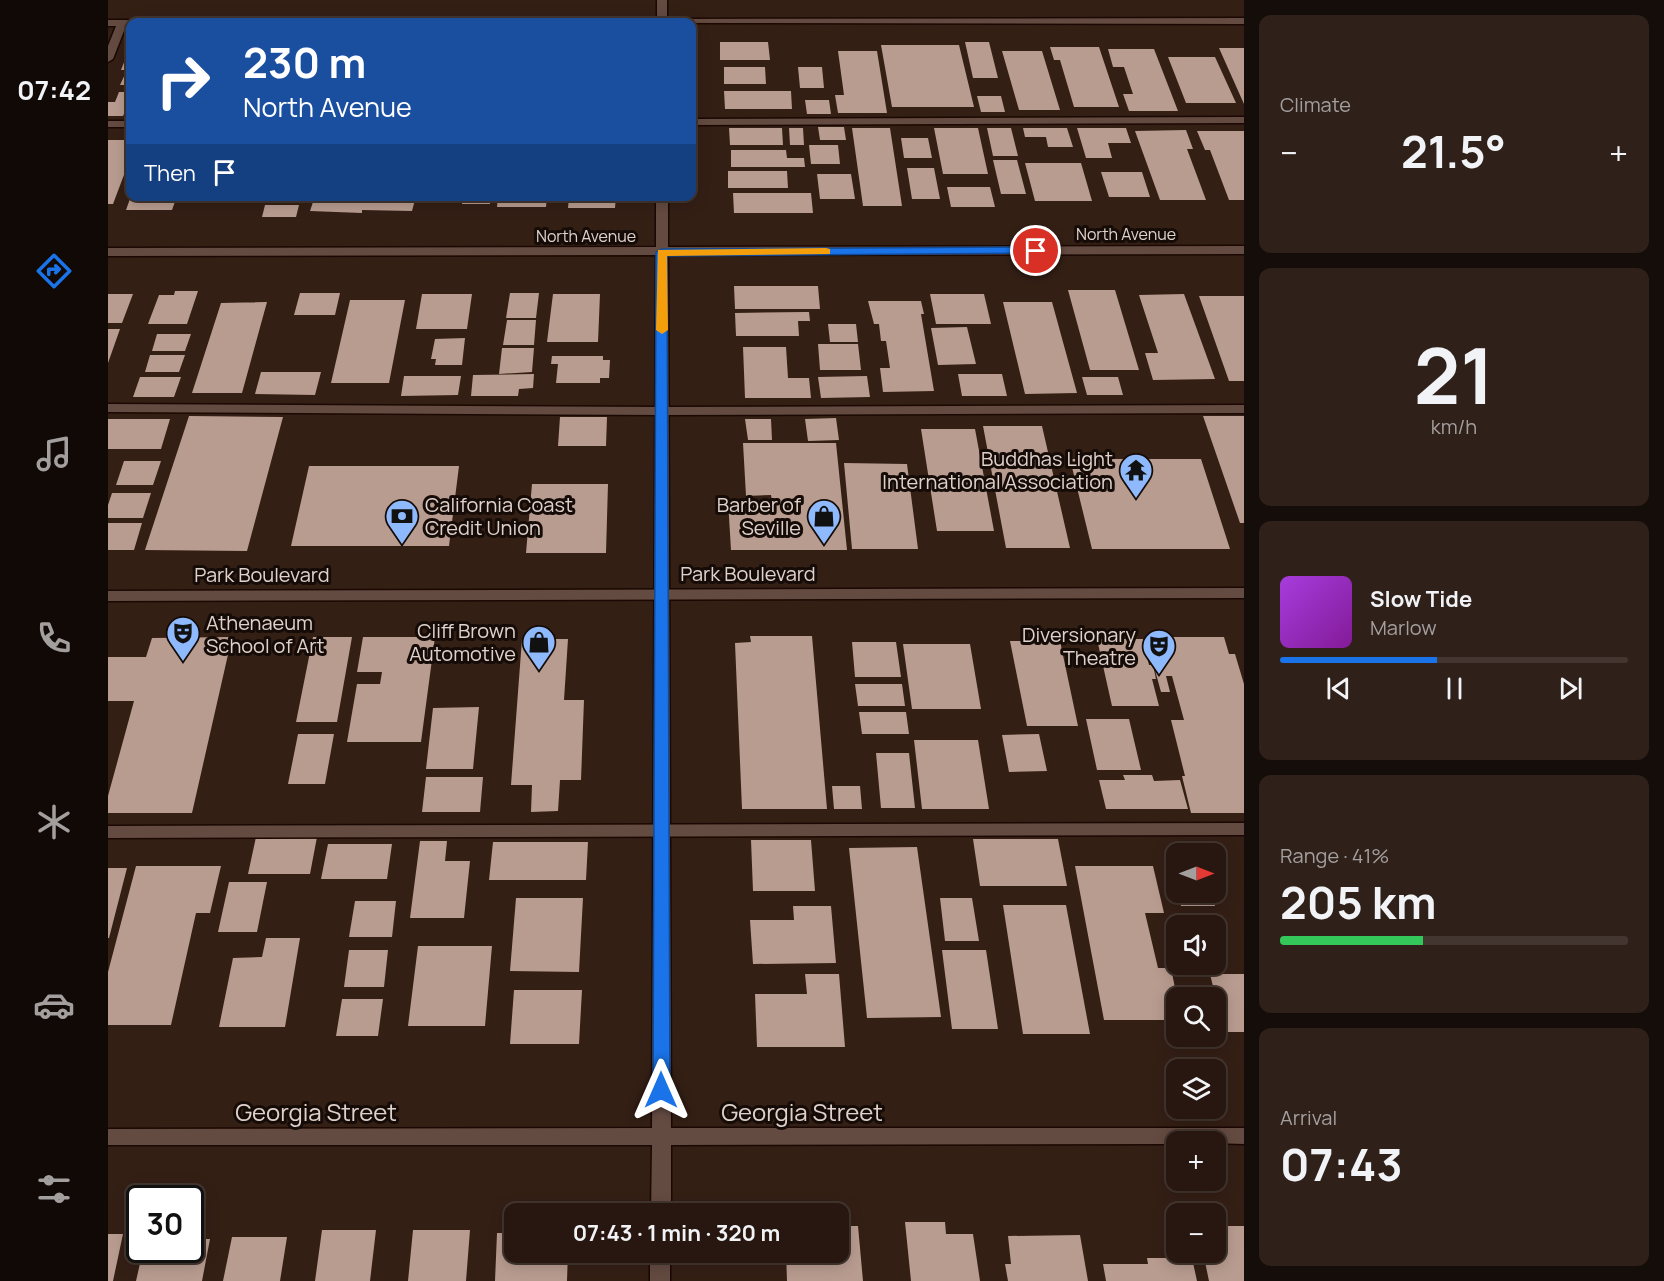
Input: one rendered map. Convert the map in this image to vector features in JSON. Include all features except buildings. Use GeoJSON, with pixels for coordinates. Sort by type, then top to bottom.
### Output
{"type":"FeatureCollection","features":[{"type":"Feature","properties":{"kind":"street"},"geometry":{"type":"LineString","coordinates":[[662,0],[662,18]]}},
{"type":"Feature","properties":{"kind":"street"},"geometry":{"type":"LineString","coordinates":[[696,22],[1244,21]]}},
{"type":"Feature","properties":{"kind":"street"},"geometry":{"type":"LineString","coordinates":[[108,23],[126,23],[108,59]]}},
{"type":"Feature","properties":{"kind":"street"},"geometry":{"type":"LineString","coordinates":[[696,122],[1244,120]]}},
{"type":"Feature","properties":{"kind":"street"},"geometry":{"type":"LineString","coordinates":[[108,124],[126,124]]}},
{"type":"Feature","properties":{"kind":"street"},"geometry":{"type":"LineString","coordinates":[[661,1203],[662,201]]}},
{"type":"Feature","properties":{"kind":"street","name":"North Avenue"},"geometry":{"type":"LineString","coordinates":[[108,252],[1244,250]]}},
{"type":"Feature","properties":{"kind":"street"},"geometry":{"type":"LineString","coordinates":[[108,408],[663,411],[1244,409]]}},
{"type":"Feature","properties":{"kind":"street","name":"Park Boulevard"},"geometry":{"type":"LineString","coordinates":[[108,596],[1244,593]]}},
{"type":"Feature","properties":{"kind":"street"},"geometry":{"type":"LineString","coordinates":[[108,832],[1244,829]]}},
{"type":"Feature","properties":{"kind":"street","name":"Georgia Street"},"geometry":{"type":"LineString","coordinates":[[108,1137],[1244,1136]]}},
{"type":"Feature","properties":{"kind":"street"},"geometry":{"type":"LineString","coordinates":[[660,1263],[660,1281]]}},
{"type":"Feature","properties":{"kind":"slow traffic"},"geometry":{"type":"LineString","coordinates":[[662,330],[662,252],[826,252]]}},
{"type":"Feature","properties":{"kind":"place","name":"Buddhas Light International Association"},"geometry":{"type":"Point","coordinates":[1136,499]}},
{"type":"Feature","properties":{"kind":"place","name":"California Coast Credit Union"},"geometry":{"type":"Point","coordinates":[402,545]}},
{"type":"Feature","properties":{"kind":"place","name":"Barber of Seville"},"geometry":{"type":"Point","coordinates":[824,545]}},
{"type":"Feature","properties":{"kind":"place","name":"Athenaeum School of Art"},"geometry":{"type":"Point","coordinates":[183,662]}},
{"type":"Feature","properties":{"kind":"place","name":"Cliff Brown Automotive"},"geometry":{"type":"Point","coordinates":[539,671]}},
{"type":"Feature","properties":{"kind":"place","name":"Diversionary Theatre"},"geometry":{"type":"Point","coordinates":[1159,675]}},
{"type":"Feature","properties":{"kind":"route"},"geometry":{"type":"LineString","coordinates":[[661,1090],[662,252],[1036,251]]}}]}
